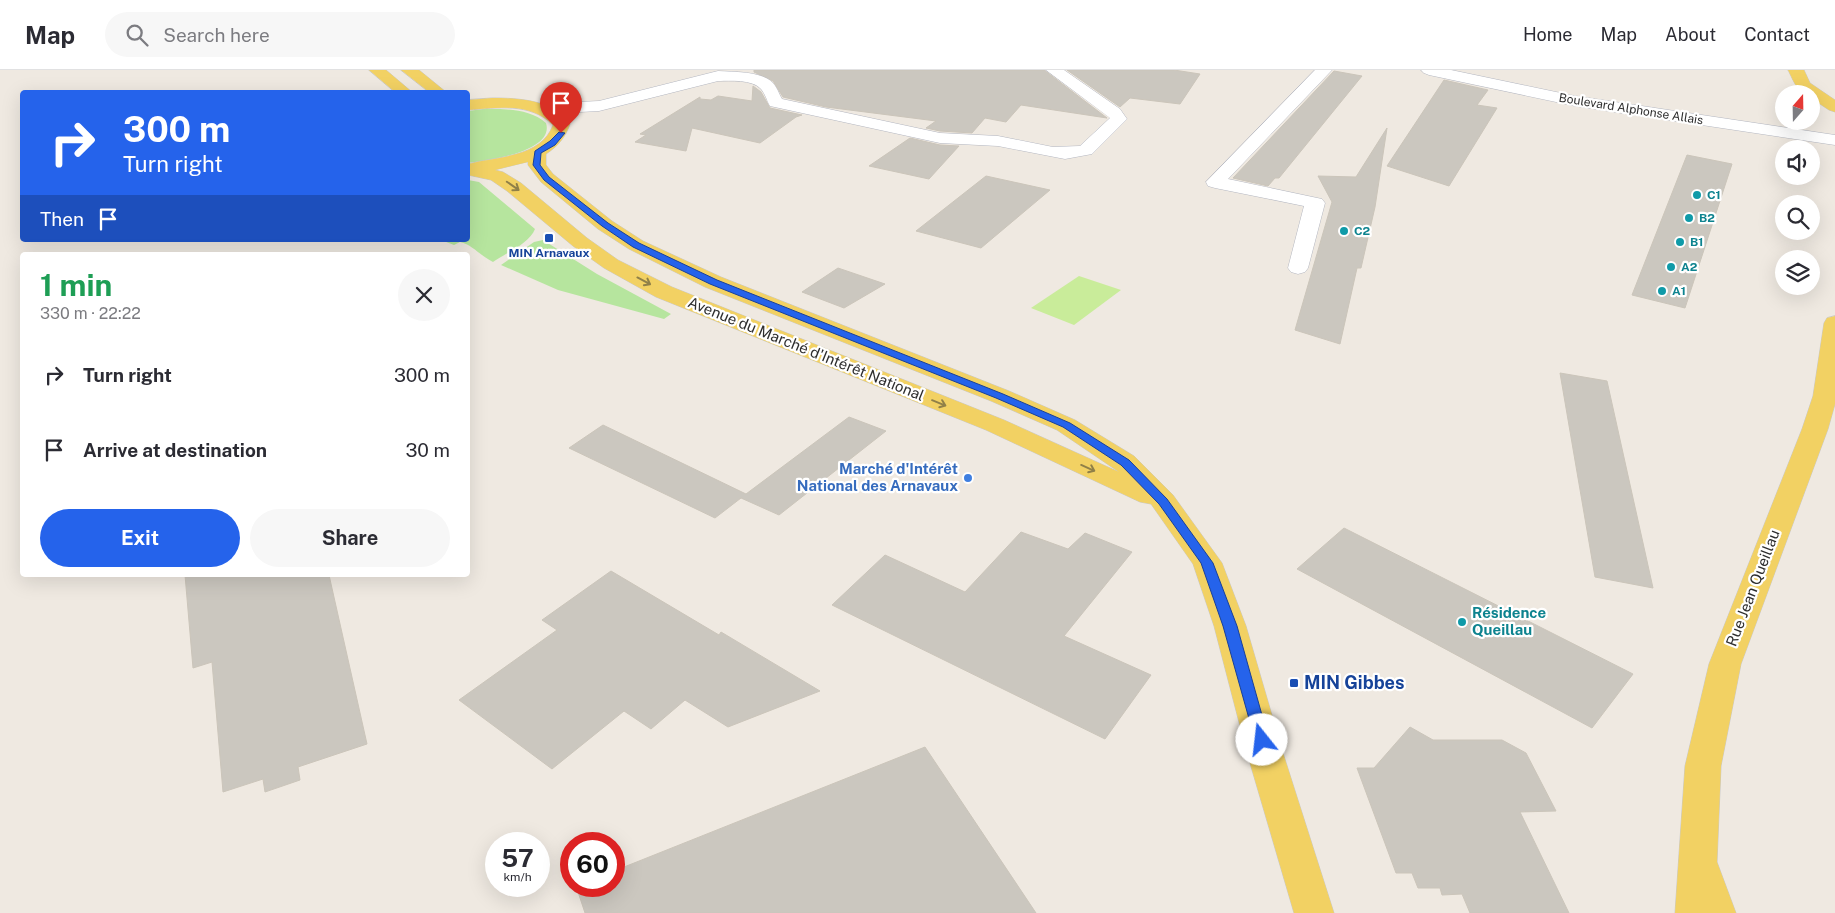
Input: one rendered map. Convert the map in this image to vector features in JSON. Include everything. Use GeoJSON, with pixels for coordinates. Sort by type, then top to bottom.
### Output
{"type":"FeatureCollection","features":[{"type":"Feature","properties":{"kind":"main road"},"geometry":{"type":"LineString","coordinates":[[377,70],[402,90]]}},
{"type":"Feature","properties":{"kind":"main road"},"geometry":{"type":"LineString","coordinates":[[409,70],[435,90]]}},
{"type":"Feature","properties":{"kind":"main road"},"geometry":{"type":"LineString","coordinates":[[1797,70],[1835,90]]}},
{"type":"Feature","properties":{"kind":"main road"},"geometry":{"type":"LineString","coordinates":[[1797,70],[1804,86],[1835,107]]}},
{"type":"Feature","properties":{"kind":"main road"},"geometry":{"type":"LineString","coordinates":[[470,104],[521,104],[556,115],[562,124],[561,133],[552,143],[537,152],[516,160],[470,170]]}},
{"type":"Feature","properties":{"kind":"main road","name":"Avenue du Marché d'Intérêt National"},"geometry":{"type":"LineString","coordinates":[[537,152],[537,165],[546,178],[605,225],[636,245],[714,282],[1000,396],[1066,425],[1125,462],[1163,501],[1207,563],[1230,626],[1265,753],[1314,913]]}},
{"type":"Feature","properties":{"kind":"main road","name":"Avenue du Marché d'Intérêt National"},"geometry":{"type":"LineString","coordinates":[[470,170],[497,176],[514,187],[561,228],[610,264],[664,292],[995,425],[1163,501]]}},
{"type":"Feature","properties":{"kind":"main road","name":"Rue Jean Queillau"},"geometry":{"type":"LineString","coordinates":[[1695,913],[1703,766],[1725,664],[1815,429],[1825,396],[1835,323]]}},
{"type":"Feature","properties":{"kind":"main road","name":"Rue Jean Queillau"},"geometry":{"type":"LineString","coordinates":[[1699,860],[1716,913]]}},
{"type":"Feature","properties":{"kind":"street"},"geometry":{"type":"LineString","coordinates":[[562,124],[599,106],[716,73],[749,79],[766,85],[776,103],[940,138],[959,141],[999,141],[1067,154],[1086,150],[1119,119],[1114,112],[1054,70]]}},
{"type":"Feature","properties":{"kind":"street"},"geometry":{"type":"LineString","coordinates":[[1298,268],[1315,203],[1215,182],[1324,70]]}},
{"type":"Feature","properties":{"kind":"street","name":"Boulevard Alphonse Allais"},"geometry":{"type":"LineString","coordinates":[[1429,70],[1575,101],[1835,140]]}},
{"type":"Feature","properties":{"kind":"street"},"geometry":{"type":"LineString","coordinates":[[541,109],[599,106]]}},
{"type":"Feature","properties":{"kind":"green space"},"geometry":{"type":"Polygon","coordinates":[[[499,109],[516,110],[532,114],[546,123],[546,133],[540,141],[530,148],[503,157],[470,163],[470,111],[499,109]]]}},
{"type":"Feature","properties":{"kind":"green space"},"geometry":{"type":"Polygon","coordinates":[[[470,180],[479,182],[535,229],[523,244],[493,262],[465,243],[460,242],[470,242],[470,180]]]}},
{"type":"Feature","properties":{"kind":"green space"},"geometry":{"type":"Polygon","coordinates":[[[543,240],[597,274],[671,314],[664,319],[558,290],[501,265],[534,242],[543,240]]]}},
{"type":"Feature","properties":{"kind":"green space"},"geometry":{"type":"Polygon","coordinates":[[[446,242],[460,242],[454,245],[446,242]]]}},
{"type":"Feature","properties":{"kind":"green space"},"geometry":{"type":"Polygon","coordinates":[[[1079,276],[1121,290],[1074,325],[1031,308],[1079,276]]]}},
{"type":"Feature","properties":{"kind":"building"},"geometry":{"type":"Polygon","coordinates":[[[754,70],[1044,70],[1107,118],[1021,105],[1006,122],[985,118],[972,133],[940,131],[926,128],[936,121],[826,107],[783,97],[773,81],[754,72],[754,70]]]}},
{"type":"Feature","properties":{"kind":"building"},"geometry":{"type":"Polygon","coordinates":[[[1067,70],[1174,70],[1200,74],[1180,104],[1130,98],[1120,107],[1067,70]]]}},
{"type":"Feature","properties":{"kind":"building"},"geometry":{"type":"Polygon","coordinates":[[[1334,71],[1362,76],[1279,178],[1275,178],[1268,186],[1233,178],[1334,71]]]}},
{"type":"Feature","properties":{"kind":"building"},"geometry":{"type":"Polygon","coordinates":[[[1444,80],[1488,90],[1477,105],[1497,108],[1449,186],[1387,166],[1444,80]]]}},
{"type":"Feature","properties":{"kind":"building"},"geometry":{"type":"Polygon","coordinates":[[[753,86],[761,92],[770,108],[802,115],[796,117],[760,143],[692,128],[686,151],[635,142],[646,135],[640,134],[700,97],[700,99],[711,100],[718,96],[752,101],[753,86]]]}},
{"type":"Feature","properties":{"kind":"building"},"geometry":{"type":"Polygon","coordinates":[[[1387,128],[1375,207],[1361,268],[1357,268],[1340,344],[1295,330],[1332,202],[1318,176],[1356,177],[1387,128]]]}},
{"type":"Feature","properties":{"kind":"building"},"geometry":{"type":"Polygon","coordinates":[[[910,138],[940,145],[959,146],[929,179],[869,166],[910,138]]]}},
{"type":"Feature","properties":{"kind":"building"},"geometry":{"type":"Polygon","coordinates":[[[1687,155],[1732,164],[1685,308],[1632,295],[1687,155]]]}},
{"type":"Feature","properties":{"kind":"building"},"geometry":{"type":"Polygon","coordinates":[[[986,176],[1050,190],[981,248],[916,231],[986,176]]]}},
{"type":"Feature","properties":{"kind":"building"},"geometry":{"type":"Polygon","coordinates":[[[838,268],[885,284],[844,308],[802,292],[838,268]]]}},
{"type":"Feature","properties":{"kind":"building"},"geometry":{"type":"Polygon","coordinates":[[[1560,373],[1607,381],[1653,588],[1595,577],[1560,373]]]}},
{"type":"Feature","properties":{"kind":"building"},"geometry":{"type":"Polygon","coordinates":[[[849,417],[886,431],[779,515],[741,498],[715,518],[569,448],[603,425],[746,494],[849,417]]]}},
{"type":"Feature","properties":{"kind":"building","name":"Résidence Queillau"},"geometry":{"type":"Polygon","coordinates":[[[1344,528],[1633,674],[1592,728],[1297,569],[1344,528]]]}},
{"type":"Feature","properties":{"kind":"building"},"geometry":{"type":"Polygon","coordinates":[[[1021,532],[1068,549],[1085,533],[1132,552],[1064,636],[1151,675],[1105,739],[832,605],[885,555],[965,592],[1021,532]]]}},
{"type":"Feature","properties":{"kind":"building"},"geometry":{"type":"Polygon","coordinates":[[[611,571],[719,635],[721,632],[820,691],[728,727],[685,700],[651,729],[624,711],[552,769],[459,700],[557,630],[542,620],[611,571]]]}},
{"type":"Feature","properties":{"kind":"building"},"geometry":{"type":"Polygon","coordinates":[[[185,577],[329,577],[367,744],[298,767],[300,780],[265,792],[263,779],[223,792],[212,662],[193,668],[185,577]]]}},
{"type":"Feature","properties":{"kind":"building"},"geometry":{"type":"Polygon","coordinates":[[[1410,727],[1433,740],[1502,740],[1526,753],[1556,811],[1520,812],[1569,913],[1470,913],[1462,894],[1442,895],[1440,888],[1418,888],[1412,873],[1396,873],[1357,768],[1374,768],[1410,727]]]}},
{"type":"Feature","properties":{"kind":"building"},"geometry":{"type":"Polygon","coordinates":[[[925,747],[1036,913],[585,913],[580,897],[625,897],[625,867],[925,747]]]}},
{"type":"Feature","properties":{"kind":"place","name":"C1"},"geometry":{"type":"Point","coordinates":[1697,195]}},
{"type":"Feature","properties":{"kind":"place","name":"B2"},"geometry":{"type":"Point","coordinates":[1689,218]}},
{"type":"Feature","properties":{"kind":"place","name":"C2"},"geometry":{"type":"Point","coordinates":[1344,231]}},
{"type":"Feature","properties":{"kind":"place","name":"MIN Arnavaux"},"geometry":{"type":"Point","coordinates":[549,238]}},
{"type":"Feature","properties":{"kind":"place","name":"B1"},"geometry":{"type":"Point","coordinates":[1680,242]}},
{"type":"Feature","properties":{"kind":"place","name":"A2"},"geometry":{"type":"Point","coordinates":[1671,267]}},
{"type":"Feature","properties":{"kind":"place","name":"A1"},"geometry":{"type":"Point","coordinates":[1662,291]}},
{"type":"Feature","properties":{"kind":"place","name":"Marché d'Intérêt National des Arnavaux"},"geometry":{"type":"Point","coordinates":[968,478]}},
{"type":"Feature","properties":{"kind":"place","name":"Résidence Queillau"},"geometry":{"type":"Point","coordinates":[1462,622]}},
{"type":"Feature","properties":{"kind":"place","name":"MIN Gibbes"},"geometry":{"type":"Point","coordinates":[1294,683]}},
{"type":"Feature","properties":{"kind":"route"},"geometry":{"type":"LineString","coordinates":[[561,133],[552,143],[537,152],[537,165],[546,178],[605,225],[636,245],[714,282],[1000,396],[1066,425],[1125,462],[1163,501],[1207,563],[1230,626],[1262,740]]}}]}
